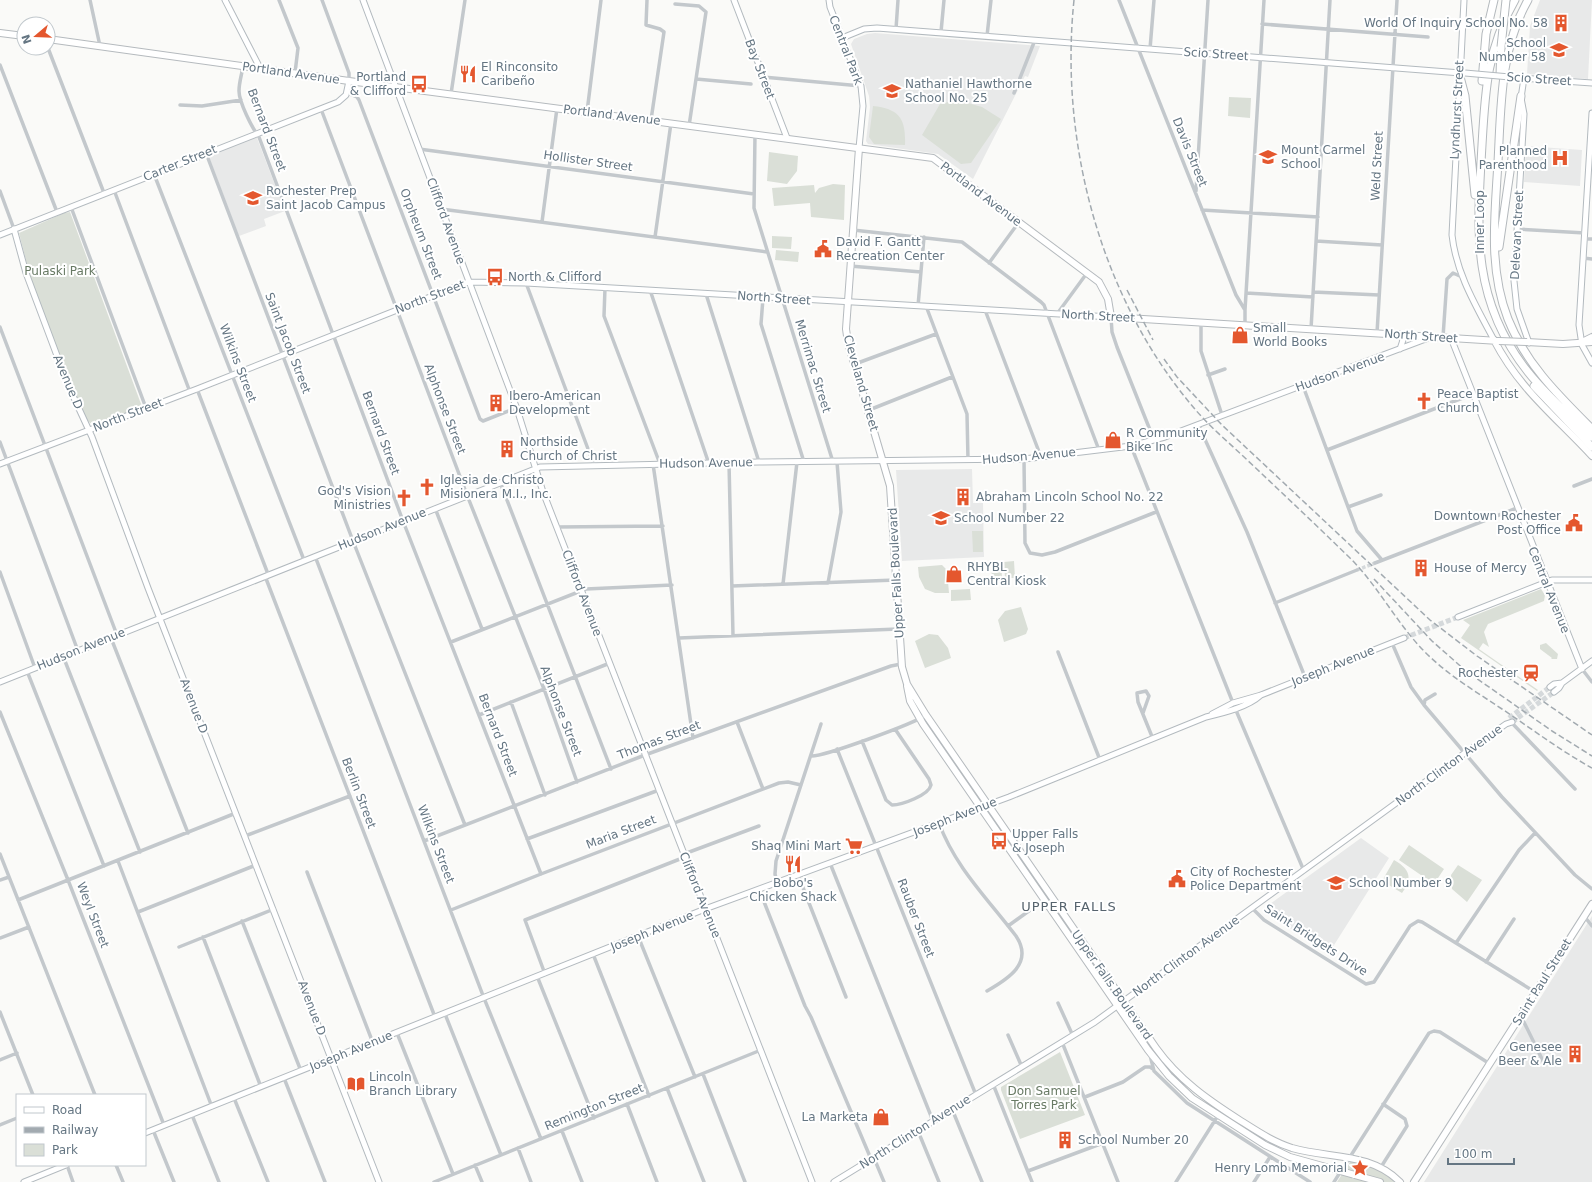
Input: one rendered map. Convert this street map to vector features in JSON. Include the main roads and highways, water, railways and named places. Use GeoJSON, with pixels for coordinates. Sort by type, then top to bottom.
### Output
{"type":"FeatureCollection","features":[{"type":"Feature","properties":{"kind":"highway"},"geometry":{"type":"LineString","coordinates":[[1481,156],[1482,88],[1485,43],[1494,0]]}},
{"type":"Feature","properties":{"kind":"highway"},"geometry":{"type":"LineString","coordinates":[[1500,135],[1501,47],[1506,0]]}},
{"type":"Feature","properties":{"kind":"highway","name":"Inner Loop"},"geometry":{"type":"LineString","coordinates":[[1515,0],[1499,32],[1489,68],[1481,156],[1478,230],[1480,258],[1485,286],[1493,310],[1506,339],[1524,367],[1537,383],[1592,437]]}},
{"type":"Feature","properties":{"kind":"highway","name":"Inner Loop"},"geometry":{"type":"LineString","coordinates":[[1528,0],[1516,24],[1507,54],[1500,135],[1494,246],[1496,271],[1501,296],[1512,327],[1527,356],[1546,382],[1562,400],[1592,428]]}},
{"type":"Feature","properties":{"kind":"highway"},"geometry":{"type":"LineString","coordinates":[[1462,73],[1473,164],[1478,230]]}},
{"type":"Feature","properties":{"kind":"highway"},"geometry":{"type":"LineString","coordinates":[[1501,296],[1498,270],[1499,242],[1521,96]]}},
{"type":"Feature","properties":{"kind":"highway"},"geometry":{"type":"LineString","coordinates":[[1506,339],[1520,366],[1535,387],[1592,447]]}},
{"type":"Feature","properties":{"kind":"highway"},"geometry":{"type":"LineString","coordinates":[[1562,400],[1592,425]]}},
{"type":"Feature","properties":{"kind":"main road"},"geometry":{"type":"LineString","coordinates":[[225,0],[260,68]]}},
{"type":"Feature","properties":{"kind":"main road","name":"Clifford Avenue"},"geometry":{"type":"LineString","coordinates":[[362,0],[516,408],[534,468],[684,856],[762,1049],[812,1182]]}},
{"type":"Feature","properties":{"kind":"main road","name":"Bay Street"},"geometry":{"type":"LineString","coordinates":[[734,0],[787,138]]}},
{"type":"Feature","properties":{"kind":"main road","name":"Central Park"},"geometry":{"type":"LineString","coordinates":[[829,0],[861,86],[863,106],[859,148]]}},
{"type":"Feature","properties":{"kind":"main road","name":"Lyndhurst Street"},"geometry":{"type":"LineString","coordinates":[[1464,0],[1462,73],[1451,219],[1454,251],[1462,278],[1496,340]]}},
{"type":"Feature","properties":{"kind":"main road","name":"Scio Street"},"geometry":{"type":"LineString","coordinates":[[842,38],[871,28],[896,29],[1592,83]]}},
{"type":"Feature","properties":{"kind":"main road"},"geometry":{"type":"LineString","coordinates":[[0,32],[16,35]]}},
{"type":"Feature","properties":{"kind":"main road","name":"Portland Avenue"},"geometry":{"type":"LineString","coordinates":[[56,40],[349,81],[933,158],[1087,273],[1102,286],[1109,304],[1111,317]]}},
{"type":"Feature","properties":{"kind":"main road","name":"Delevan Street"},"geometry":{"type":"LineString","coordinates":[[1522,78],[1521,96],[1524,114],[1517,229],[1515,296],[1518,314],[1528,342]]}},
{"type":"Feature","properties":{"kind":"main road","name":"Carter Street"},"geometry":{"type":"LineString","coordinates":[[0,235],[340,101],[347,93],[349,81]]}},
{"type":"Feature","properties":{"kind":"main road"},"geometry":{"type":"LineString","coordinates":[[1592,113],[1579,325],[1582,342],[1592,363]]}},
{"type":"Feature","properties":{"kind":"main road","name":"Cleveland Street"},"geometry":{"type":"LineString","coordinates":[[859,148],[847,303],[847,336],[884,462]]}},
{"type":"Feature","properties":{"kind":"main road","name":"Avenue D"},"geometry":{"type":"LineString","coordinates":[[14,229],[29,282],[68,385],[89,430],[160,618],[379,1182]]}},
{"type":"Feature","properties":{"kind":"main road","name":"North Street"},"geometry":{"type":"LineString","coordinates":[[0,464],[232,376],[468,282],[526,283],[650,290],[762,298],[926,306],[1563,344],[1592,342]]}},
{"type":"Feature","properties":{"kind":"main road"},"geometry":{"type":"LineString","coordinates":[[1399,334],[1403,340],[1400,350]]}},
{"type":"Feature","properties":{"kind":"main road","name":"Hudson Avenue"},"geometry":{"type":"LineString","coordinates":[[0,682],[534,468],[594,465],[759,462],[1024,460],[1131,446],[1154,440],[1303,386],[1400,350],[1432,336]]}},
{"type":"Feature","properties":{"kind":"main road"},"geometry":{"type":"LineString","coordinates":[[1582,342],[1592,337]]}},
{"type":"Feature","properties":{"kind":"main road","name":"Central Avenue"},"geometry":{"type":"LineString","coordinates":[[1451,338],[1546,582],[1582,669]]}},
{"type":"Feature","properties":{"kind":"main road"},"geometry":{"type":"LineString","coordinates":[[1496,340],[1512,371],[1526,390],[1592,456]]}},
{"type":"Feature","properties":{"kind":"main road","name":"Upper Falls Boulevard"},"geometry":{"type":"LineString","coordinates":[[884,462],[891,493],[901,664],[907,684],[909,698],[920,719],[1117,1006],[1164,1071],[1180,1088],[1218,1115],[1280,1152],[1380,1182]]}},
{"type":"Feature","properties":{"kind":"main road"},"geometry":{"type":"LineString","coordinates":[[1458,617],[1546,582],[1555,580],[1592,580]]}},
{"type":"Feature","properties":{"kind":"main road","name":"Joseph Avenue"},"geometry":{"type":"LineString","coordinates":[[146,1133],[705,909],[939,823],[1404,638]]}},
{"type":"Feature","properties":{"kind":"main road"},"geometry":{"type":"LineString","coordinates":[[1550,687],[1554,684],[1562,682],[1592,661]]}},
{"type":"Feature","properties":{"kind":"main road"},"geometry":{"type":"LineString","coordinates":[[1554,692],[1559,688],[1562,682]]}},
{"type":"Feature","properties":{"kind":"main road","name":"Upper Falls Boulevard"},"geometry":{"type":"LineString","coordinates":[[907,684],[926,715],[987,804],[1123,1001],[1171,1067],[1194,1089],[1222,1109],[1264,1135],[1282,1144],[1305,1151],[1368,1161],[1381,1167],[1400,1182]]}},
{"type":"Feature","properties":{"kind":"main road","name":"North Clinton Avenue"},"geometry":{"type":"LineString","coordinates":[[834,1182],[1073,1036],[1117,1006],[1510,721]]}},
{"type":"Feature","properties":{"kind":"main road","name":"Saint Paul Street"},"geometry":{"type":"LineString","coordinates":[[1414,1182],[1592,904]]}},
{"type":"Feature","properties":{"kind":"main road"},"geometry":{"type":"LineString","coordinates":[[24,1182],[60,1166]]}},
{"type":"Feature","properties":{"kind":"tunnel"},"geometry":{"type":"LineString","coordinates":[[1357,570],[1375,563]]}},
{"type":"Feature","properties":{"kind":"tunnel"},"geometry":{"type":"LineString","coordinates":[[1404,638],[1458,617]]}},
{"type":"Feature","properties":{"kind":"tunnel"},"geometry":{"type":"LineString","coordinates":[[1509,718],[1550,687]]}},
{"type":"Feature","properties":{"kind":"tunnel"},"geometry":{"type":"LineString","coordinates":[[1512,722],[1554,692]]}},
{"type":"Feature","properties":{"kind":"railway"},"geometry":{"type":"LineString","coordinates":[[1074,0],[1071,54],[1073,109],[1081,163],[1094,217],[1111,269],[1134,318],[1162,365],[1194,408],[1206,421],[1350,558],[1369,580],[1404,628],[1432,659],[1471,689],[1592,768]]}},
{"type":"Feature","properties":{"kind":"railway"},"geometry":{"type":"LineString","coordinates":[[1127,290],[1153,340]]}},
{"type":"Feature","properties":{"kind":"railway"},"geometry":{"type":"LineString","coordinates":[[1164,359],[1177,377],[1222,425],[1430,620],[1477,656],[1592,735]]}},
{"type":"Feature","properties":{"kind":"railway"},"geometry":{"type":"LineString","coordinates":[[1374,579],[1432,641],[1466,671],[1552,731],[1592,756]]}},
{"type":"Feature","properties":{"kind":"place","name":"World Of Inquiry School No. 58"},"geometry":{"type":"Point","coordinates":[1561,23]}},
{"type":"Feature","properties":{"kind":"place","name":"School Number 58"},"geometry":{"type":"Point","coordinates":[1559,50]}},
{"type":"Feature","properties":{"kind":"place","name":"El Rinconsito Caribeño"},"geometry":{"type":"Point","coordinates":[468,74]}},
{"type":"Feature","properties":{"kind":"place","name":"Portland & Clifford"},"geometry":{"type":"Point","coordinates":[419,84]}},
{"type":"Feature","properties":{"kind":"place","name":"Nathaniel Hawthorne School No. 25"},"geometry":{"type":"Point","coordinates":[892,91]}},
{"type":"Feature","properties":{"kind":"place","name":"Mount Carmel School"},"geometry":{"type":"Point","coordinates":[1268,157]}},
{"type":"Feature","properties":{"kind":"place","name":"Planned Parenthood"},"geometry":{"type":"Point","coordinates":[1560,158]}},
{"type":"Feature","properties":{"kind":"place","name":"Rochester Prep Saint Jacob Campus"},"geometry":{"type":"Point","coordinates":[253,198]}},
{"type":"Feature","properties":{"kind":"place","name":"David F. Gantt Recreation Center"},"geometry":{"type":"Point","coordinates":[823,249]}},
{"type":"Feature","properties":{"kind":"place","name":"North & Clifford"},"geometry":{"type":"Point","coordinates":[495,277]}},
{"type":"Feature","properties":{"kind":"place","name":"Small World Books"},"geometry":{"type":"Point","coordinates":[1240,335]}},
{"type":"Feature","properties":{"kind":"place","name":"Peace Baptist Church"},"geometry":{"type":"Point","coordinates":[1424,401]}},
{"type":"Feature","properties":{"kind":"place","name":"Ibero-American Development"},"geometry":{"type":"Point","coordinates":[496,403]}},
{"type":"Feature","properties":{"kind":"place","name":"R Community Bike Inc"},"geometry":{"type":"Point","coordinates":[1113,440]}},
{"type":"Feature","properties":{"kind":"place","name":"Northside Church of Christ"},"geometry":{"type":"Point","coordinates":[507,449]}},
{"type":"Feature","properties":{"kind":"place","name":"Iglesia de Christo Misionera M.I., Inc."},"geometry":{"type":"Point","coordinates":[427,487]}},
{"type":"Feature","properties":{"kind":"place","name":"Abraham Lincoln School No. 22"},"geometry":{"type":"Point","coordinates":[963,497]}},
{"type":"Feature","properties":{"kind":"place","name":"God's Vision Ministries"},"geometry":{"type":"Point","coordinates":[404,498]}},
{"type":"Feature","properties":{"kind":"place","name":"School Number 22"},"geometry":{"type":"Point","coordinates":[941,518]}},
{"type":"Feature","properties":{"kind":"place","name":"Downtown Rochester Post Office"},"geometry":{"type":"Point","coordinates":[1574,523]}},
{"type":"Feature","properties":{"kind":"place","name":"House of Mercy"},"geometry":{"type":"Point","coordinates":[1421,568]}},
{"type":"Feature","properties":{"kind":"place","name":"RHYBL Central Kiosk"},"geometry":{"type":"Point","coordinates":[954,574]}},
{"type":"Feature","properties":{"kind":"place","name":"Rochester"},"geometry":{"type":"Point","coordinates":[1531,673]}},
{"type":"Feature","properties":{"kind":"place","name":"Upper Falls & Joseph"},"geometry":{"type":"Point","coordinates":[999,841]}},
{"type":"Feature","properties":{"kind":"place","name":"Shaq Mini Mart"},"geometry":{"type":"Point","coordinates":[854,846]}},
{"type":"Feature","properties":{"kind":"place","name":"Bobo's Chicken Shack"},"geometry":{"type":"Point","coordinates":[793,864]}},
{"type":"Feature","properties":{"kind":"place","name":"City of Rochester Police Department"},"geometry":{"type":"Point","coordinates":[1177,879]}},
{"type":"Feature","properties":{"kind":"place","name":"School Number 9"},"geometry":{"type":"Point","coordinates":[1336,883]}},
{"type":"Feature","properties":{"kind":"place","name":"Genesee Beer & Ale"},"geometry":{"type":"Point","coordinates":[1575,1054]}},
{"type":"Feature","properties":{"kind":"place","name":"Lincoln Branch Library"},"geometry":{"type":"Point","coordinates":[356,1084]}},
{"type":"Feature","properties":{"kind":"place","name":"La Marketa"},"geometry":{"type":"Point","coordinates":[881,1117]}},
{"type":"Feature","properties":{"kind":"place","name":"School Number 20"},"geometry":{"type":"Point","coordinates":[1065,1140]}},
{"type":"Feature","properties":{"kind":"place","name":"Henry Lomb Memorial"},"geometry":{"type":"Point","coordinates":[1360,1168]}},
{"type":"Feature","properties":{"kind":"district","name":"UPPER FALLS"},"geometry":{"type":"Point","coordinates":[1069,906]}},
{"type":"Feature","properties":{"kind":"park label","name":"Pulaski Park"},"geometry":{"type":"Point","coordinates":[60,271]}},
{"type":"Feature","properties":{"kind":"park label","name":"Don Samuel Torres Park"},"geometry":{"type":"Point","coordinates":[1044,1098]}}]}
